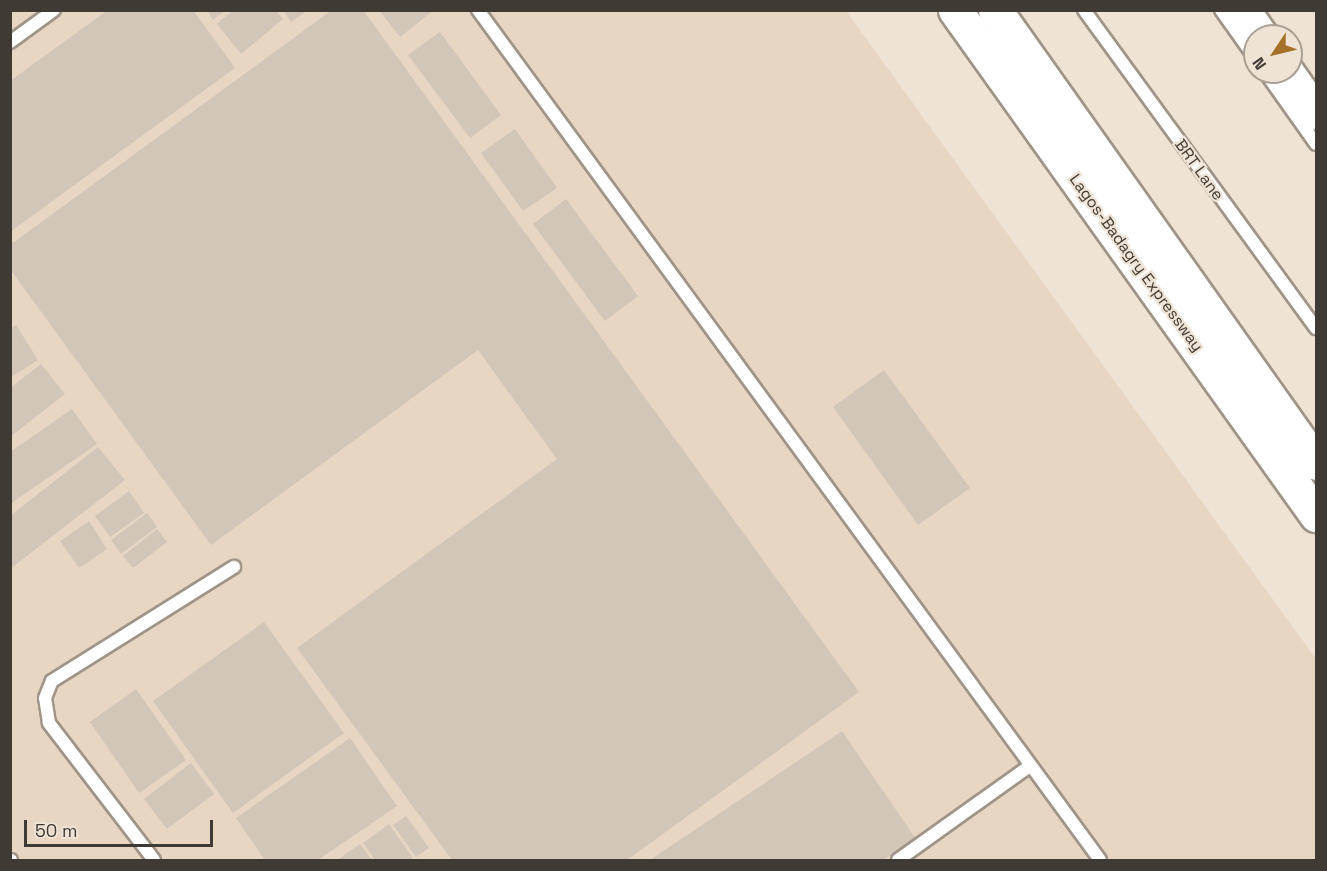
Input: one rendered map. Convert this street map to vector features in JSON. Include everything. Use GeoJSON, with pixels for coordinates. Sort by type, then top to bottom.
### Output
{"type":"FeatureCollection","features":[{"type":"Feature","properties":{"kind":"main road","name":"Lagos-Badagry Expressway"},"geometry":{"type":"LineString","coordinates":[[955,10],[1317,515]]}},
{"type":"Feature","properties":{"kind":"main road","name":"Lagos-Badagry Expressway"},"geometry":{"type":"LineString","coordinates":[[995,10],[1317,463]]}},
{"type":"Feature","properties":{"kind":"main road"},"geometry":{"type":"LineString","coordinates":[[1243,10],[1253,24]]}},
{"type":"Feature","properties":{"kind":"main road"},"geometry":{"type":"LineString","coordinates":[[1296,84],[1317,114]]}},
{"type":"Feature","properties":{"kind":"lane"},"geometry":{"type":"LineString","coordinates":[[10,42],[54,10]]}},
{"type":"Feature","properties":{"kind":"lane"},"geometry":{"type":"LineString","coordinates":[[478,10],[1100,861]]}},
{"type":"Feature","properties":{"kind":"lane","name":"BRT Lane"},"geometry":{"type":"LineString","coordinates":[[1084,10],[1317,328]]}},
{"type":"Feature","properties":{"kind":"lane"},"geometry":{"type":"LineString","coordinates":[[1221,10],[1243,41]]}},
{"type":"Feature","properties":{"kind":"lane"},"geometry":{"type":"LineString","coordinates":[[1274,84],[1317,144]]}},
{"type":"Feature","properties":{"kind":"lane"},"geometry":{"type":"LineString","coordinates":[[154,861],[49,723],[45,698],[52,681],[234,567]]}},
{"type":"Feature","properties":{"kind":"lane"},"geometry":{"type":"LineString","coordinates":[[898,861],[1030,766]]}},
{"type":"Feature","properties":{"kind":"shaded area"},"geometry":{"type":"Polygon","coordinates":[[[10,11],[846,11],[1316,659],[1316,860],[11,860],[10,11]]]}},
{"type":"Feature","properties":{"kind":"building"},"geometry":{"type":"Polygon","coordinates":[[[108,10],[193,10],[235,68],[10,232],[10,81],[108,10]]]}},
{"type":"Feature","properties":{"kind":"building"},"geometry":{"type":"Polygon","coordinates":[[[207,10],[226,10],[213,20],[207,10]]]}},
{"type":"Feature","properties":{"kind":"building"},"geometry":{"type":"Polygon","coordinates":[[[233,10],[276,10],[283,19],[241,54],[217,24],[233,10]]]}},
{"type":"Feature","properties":{"kind":"building"},"geometry":{"type":"Polygon","coordinates":[[[283,10],[308,10],[291,22],[283,10]]]}},
{"type":"Feature","properties":{"kind":"building"},"geometry":{"type":"Polygon","coordinates":[[[332,10],[363,10],[859,692],[627,860],[452,860],[297,648],[557,459],[478,350],[211,545],[10,269],[10,245],[332,10]]]}},
{"type":"Feature","properties":{"kind":"building"},"geometry":{"type":"Polygon","coordinates":[[[379,10],[434,10],[400,37],[379,10]]]}},
{"type":"Feature","properties":{"kind":"building"},"geometry":{"type":"Polygon","coordinates":[[[440,32],[501,115],[470,138],[408,55],[440,32]]]}},
{"type":"Feature","properties":{"kind":"building"},"geometry":{"type":"Polygon","coordinates":[[[515,129],[557,188],[523,211],[481,153],[515,129]]]}},
{"type":"Feature","properties":{"kind":"building"},"geometry":{"type":"Polygon","coordinates":[[[566,199],[638,296],[605,321],[533,224],[566,199]]]}},
{"type":"Feature","properties":{"kind":"building"},"geometry":{"type":"Polygon","coordinates":[[[16,325],[38,360],[10,378],[10,329],[16,325]]]}},
{"type":"Feature","properties":{"kind":"building"},"geometry":{"type":"Polygon","coordinates":[[[41,364],[65,394],[10,437],[10,388],[41,364]]]}},
{"type":"Feature","properties":{"kind":"building"},"geometry":{"type":"Polygon","coordinates":[[[884,370],[970,488],[918,525],[833,407],[884,370]]]}},
{"type":"Feature","properties":{"kind":"building"},"geometry":{"type":"Polygon","coordinates":[[[72,409],[97,444],[10,504],[10,452],[72,409]]]}},
{"type":"Feature","properties":{"kind":"building"},"geometry":{"type":"Polygon","coordinates":[[[98,447],[125,480],[10,569],[10,516],[98,447]]]}},
{"type":"Feature","properties":{"kind":"building"},"geometry":{"type":"Polygon","coordinates":[[[129,491],[144,513],[110,537],[95,516],[129,491]]]}},
{"type":"Feature","properties":{"kind":"building"},"geometry":{"type":"Polygon","coordinates":[[[147,513],[157,527],[121,554],[111,540],[147,513]]]}},
{"type":"Feature","properties":{"kind":"building"},"geometry":{"type":"Polygon","coordinates":[[[89,521],[107,549],[79,568],[60,541],[89,521]]]}},
{"type":"Feature","properties":{"kind":"building"},"geometry":{"type":"Polygon","coordinates":[[[157,529],[167,542],[133,568],[123,556],[157,529]]]}},
{"type":"Feature","properties":{"kind":"building"},"geometry":{"type":"Polygon","coordinates":[[[264,622],[344,733],[233,813],[153,701],[264,622]]]}},
{"type":"Feature","properties":{"kind":"building"},"geometry":{"type":"Polygon","coordinates":[[[136,689],[186,760],[139,793],[90,722],[136,689]]]}},
{"type":"Feature","properties":{"kind":"building"},"geometry":{"type":"Polygon","coordinates":[[[842,731],[916,839],[884,860],[650,860],[842,731]]]}},
{"type":"Feature","properties":{"kind":"building"},"geometry":{"type":"Polygon","coordinates":[[[350,738],[397,806],[318,860],[265,860],[236,818],[350,738]]]}},
{"type":"Feature","properties":{"kind":"building"},"geometry":{"type":"Polygon","coordinates":[[[191,763],[214,794],[167,829],[144,799],[191,763]]]}},
{"type":"Feature","properties":{"kind":"building"},"geometry":{"type":"Polygon","coordinates":[[[406,816],[429,848],[416,857],[393,825],[406,816]]]}},
{"type":"Feature","properties":{"kind":"building"},"geometry":{"type":"Polygon","coordinates":[[[389,824],[413,858],[375,860],[363,843],[389,824]]]}},
{"type":"Feature","properties":{"kind":"building"},"geometry":{"type":"Polygon","coordinates":[[[360,844],[372,860],[337,860],[360,844]]]}}]}
